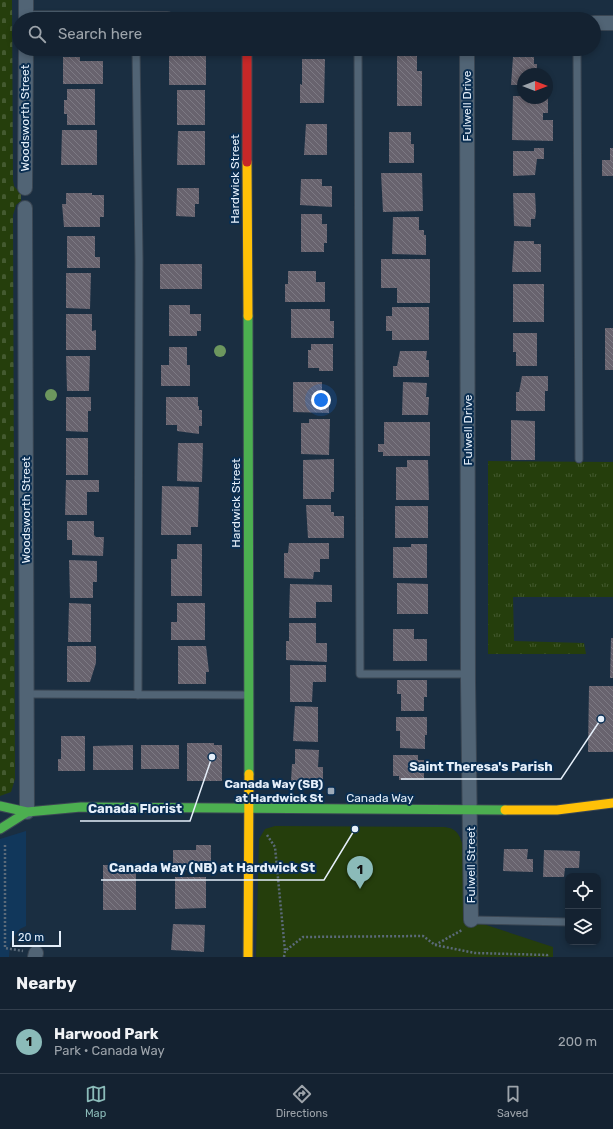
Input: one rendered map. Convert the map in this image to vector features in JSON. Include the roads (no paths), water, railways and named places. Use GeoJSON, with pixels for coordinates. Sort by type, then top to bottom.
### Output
{"type":"FeatureCollection","features":[{"type":"Feature","properties":{"kind":"street"},"geometry":{"type":"LineString","coordinates":[[26,0],[26,12]]}},
{"type":"Feature","properties":{"kind":"street"},"geometry":{"type":"LineString","coordinates":[[601,23],[613,23]]}},
{"type":"Feature","properties":{"kind":"street","name":"Woodsworth Street"},"geometry":{"type":"LineString","coordinates":[[25,188],[26,56]]}},
{"type":"Feature","properties":{"kind":"street","name":"Hardwick Street"},"geometry":{"type":"LineString","coordinates":[[247,56],[249,695],[248,957]]}},
{"type":"Feature","properties":{"kind":"street","name":"Fulwell Drive"},"geometry":{"type":"LineString","coordinates":[[467,56],[468,674],[470,810]]}},
{"type":"Feature","properties":{"kind":"street","name":"Woodsworth Street"},"geometry":{"type":"LineString","coordinates":[[25,208],[28,812]]}},
{"type":"Feature","properties":{"kind":"street","name":"Canada Way"},"geometry":{"type":"LineString","coordinates":[[0,806],[28,812],[81,807],[557,810],[612,804]]}},
{"type":"Feature","properties":{"kind":"street","name":"Fulwell Street"},"geometry":{"type":"LineString","coordinates":[[470,810],[475,920]]}},
{"type":"Feature","properties":{"kind":"street","name":"Canada Way"},"geometry":{"type":"LineString","coordinates":[[0,829],[28,812]]}},
{"type":"Feature","properties":{"kind":"lane"},"geometry":{"type":"LineString","coordinates":[[136,56],[139,258],[138,695]]}},
{"type":"Feature","properties":{"kind":"lane"},"geometry":{"type":"LineString","coordinates":[[358,56],[360,674],[468,674]]}},
{"type":"Feature","properties":{"kind":"lane"},"geometry":{"type":"LineString","coordinates":[[577,56],[579,458]]}},
{"type":"Feature","properties":{"kind":"lane"},"geometry":{"type":"LineString","coordinates":[[27,694],[249,695]]}},
{"type":"Feature","properties":{"kind":"lane"},"geometry":{"type":"LineString","coordinates":[[475,920],[565,922]]}},
{"type":"Feature","properties":{"kind":"place","name":"Saint Theresa's Parish"},"geometry":{"type":"Point","coordinates":[601,719]}},
{"type":"Feature","properties":{"kind":"place","name":"Canada Florist"},"geometry":{"type":"Point","coordinates":[212,757]}},
{"type":"Feature","properties":{"kind":"place","name":"Canada Way (SB) at Hardwick St"},"geometry":{"type":"Point","coordinates":[331,791]}},
{"type":"Feature","properties":{"kind":"place","name":"Canada Way (NB) at Hardwick St"},"geometry":{"type":"Point","coordinates":[355,829]}},
{"type":"Feature","properties":{"kind":"place","name":"Harwood Park"},"geometry":{"type":"Point","coordinates":[360,889]}}]}
